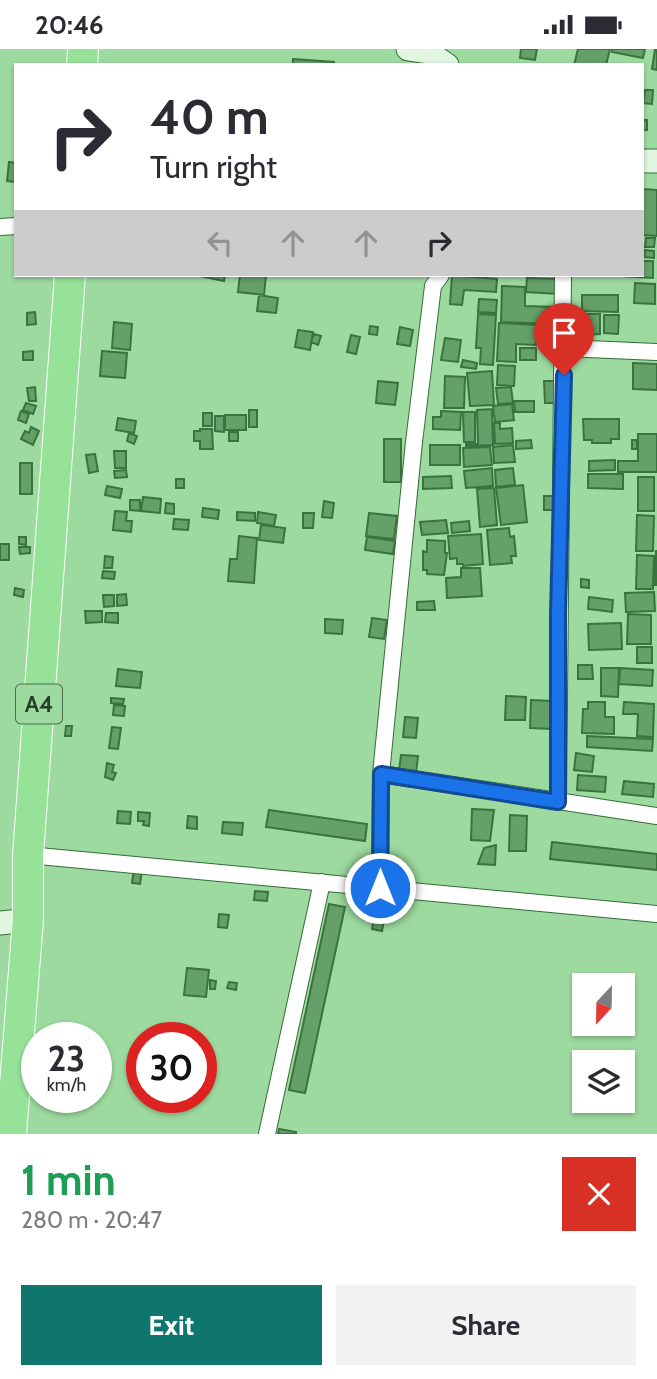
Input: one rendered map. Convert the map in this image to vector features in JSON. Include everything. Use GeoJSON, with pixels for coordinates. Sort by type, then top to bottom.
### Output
{"type":"FeatureCollection","features":[{"type":"Feature","properties":{"kind":"highway","name":"A4"},"geometry":{"type":"LineString","coordinates":[[11,1134],[14,921],[28,855],[70,277]]}},
{"type":"Feature","properties":{"kind":"street"},"geometry":{"type":"LineString","coordinates":[[380,888],[381,774],[415,428],[433,286],[440,277]]}},
{"type":"Feature","properties":{"kind":"street"},"geometry":{"type":"LineString","coordinates":[[558,802],[563,277]]}},
{"type":"Feature","properties":{"kind":"street"},"geometry":{"type":"LineString","coordinates":[[564,348],[657,352]]}},
{"type":"Feature","properties":{"kind":"street"},"geometry":{"type":"LineString","coordinates":[[381,774],[657,815]]}},
{"type":"Feature","properties":{"kind":"street"},"geometry":{"type":"LineString","coordinates":[[28,855],[657,914]]}},
{"type":"Feature","properties":{"kind":"street"},"geometry":{"type":"LineString","coordinates":[[267,1134],[323,882]]}},
{"type":"Feature","properties":{"kind":"building"},"geometry":{"type":"Polygon","coordinates":[[[521,49],[537,49],[535,60],[520,58],[521,49]]]}},
{"type":"Feature","properties":{"kind":"building"},"geometry":{"type":"Polygon","coordinates":[[[578,49],[610,49],[606,63],[574,63],[578,49]]]}},
{"type":"Feature","properties":{"kind":"building"},"geometry":{"type":"Polygon","coordinates":[[[612,49],[645,49],[643,58],[612,52],[612,49]]]}},
{"type":"Feature","properties":{"kind":"building"},"geometry":{"type":"Polygon","coordinates":[[[657,49],[657,70],[652,69],[657,49]]]}},
{"type":"Feature","properties":{"kind":"building"},"geometry":{"type":"Polygon","coordinates":[[[293,59],[334,62],[334,63],[293,63],[293,59]]]}},
{"type":"Feature","properties":{"kind":"building"},"geometry":{"type":"Polygon","coordinates":[[[645,90],[653,90],[652,104],[644,103],[645,90]]]}},
{"type":"Feature","properties":{"kind":"building"},"geometry":{"type":"Polygon","coordinates":[[[9,162],[14,163],[14,182],[7,181],[9,162]]]}},
{"type":"Feature","properties":{"kind":"building"},"geometry":{"type":"Polygon","coordinates":[[[644,189],[657,190],[657,236],[644,235],[644,189]]]}},
{"type":"Feature","properties":{"kind":"building"},"geometry":{"type":"Polygon","coordinates":[[[646,238],[655,238],[654,247],[645,247],[646,238]]]}},
{"type":"Feature","properties":{"kind":"building"},"geometry":{"type":"Polygon","coordinates":[[[645,250],[654,251],[654,258],[644,257],[645,250]]]}},
{"type":"Feature","properties":{"kind":"building"},"geometry":{"type":"Polygon","coordinates":[[[644,261],[653,261],[653,278],[636,277],[644,277],[644,261]]]}},
{"type":"Feature","properties":{"kind":"building"},"geometry":{"type":"Polygon","coordinates":[[[205,277],[225,277],[224,281],[205,277]]]}},
{"type":"Feature","properties":{"kind":"building"},"geometry":{"type":"Polygon","coordinates":[[[240,277],[266,277],[264,295],[238,292],[240,277]]]}},
{"type":"Feature","properties":{"kind":"building"},"geometry":{"type":"Polygon","coordinates":[[[452,277],[497,279],[496,292],[464,290],[462,305],[450,304],[452,277]]]}},
{"type":"Feature","properties":{"kind":"building"},"geometry":{"type":"Polygon","coordinates":[[[527,278],[559,279],[558,294],[526,292],[527,278]]]}},
{"type":"Feature","properties":{"kind":"building"},"geometry":{"type":"Polygon","coordinates":[[[635,283],[655,284],[655,304],[634,303],[635,283]]]}},
{"type":"Feature","properties":{"kind":"building"},"geometry":{"type":"Polygon","coordinates":[[[502,286],[525,287],[525,306],[557,307],[556,324],[501,322],[502,286]]]}},
{"type":"Feature","properties":{"kind":"building"},"geometry":{"type":"Polygon","coordinates":[[[259,295],[278,298],[276,313],[257,311],[259,295]]]}},
{"type":"Feature","properties":{"kind":"building"},"geometry":{"type":"Polygon","coordinates":[[[582,295],[618,295],[618,312],[582,311],[582,295]]]}},
{"type":"Feature","properties":{"kind":"building"},"geometry":{"type":"Polygon","coordinates":[[[479,299],[497,300],[496,313],[478,312],[479,299]]]}},
{"type":"Feature","properties":{"kind":"building"},"geometry":{"type":"Polygon","coordinates":[[[35,312],[36,324],[27,325],[27,313],[35,312]]]}},
{"type":"Feature","properties":{"kind":"building"},"geometry":{"type":"Polygon","coordinates":[[[478,314],[496,315],[493,365],[480,364],[481,348],[476,348],[478,314]]]}},
{"type":"Feature","properties":{"kind":"building"},"geometry":{"type":"Polygon","coordinates":[[[582,314],[600,314],[600,334],[582,335],[582,314]]]}},
{"type":"Feature","properties":{"kind":"building"},"geometry":{"type":"Polygon","coordinates":[[[604,315],[619,315],[618,334],[604,333],[604,315]]]}},
{"type":"Feature","properties":{"kind":"building"},"geometry":{"type":"Polygon","coordinates":[[[114,322],[132,324],[130,350],[112,348],[114,322]]]}},
{"type":"Feature","properties":{"kind":"building"},"geometry":{"type":"Polygon","coordinates":[[[499,323],[537,325],[536,345],[516,344],[516,362],[497,361],[499,323]]]}},
{"type":"Feature","properties":{"kind":"building"},"geometry":{"type":"Polygon","coordinates":[[[370,326],[378,327],[377,335],[369,334],[370,326]]]}},
{"type":"Feature","properties":{"kind":"building"},"geometry":{"type":"Polygon","coordinates":[[[400,327],[413,330],[410,346],[397,344],[400,327]]]}},
{"type":"Feature","properties":{"kind":"building"},"geometry":{"type":"Polygon","coordinates":[[[298,330],[313,332],[310,350],[295,347],[298,330]]]}},
{"type":"Feature","properties":{"kind":"building"},"geometry":{"type":"Polygon","coordinates":[[[314,334],[321,336],[318,345],[311,342],[314,334]]]}},
{"type":"Feature","properties":{"kind":"building"},"geometry":{"type":"Polygon","coordinates":[[[351,335],[360,337],[356,354],[347,352],[351,335]]]}},
{"type":"Feature","properties":{"kind":"building"},"geometry":{"type":"Polygon","coordinates":[[[445,338],[461,340],[458,362],[441,360],[445,338]]]}},
{"type":"Feature","properties":{"kind":"building"},"geometry":{"type":"Polygon","coordinates":[[[520,348],[536,348],[536,360],[520,360],[520,348]]]}},
{"type":"Feature","properties":{"kind":"building"},"geometry":{"type":"Polygon","coordinates":[[[33,351],[33,360],[23,360],[23,352],[33,351]]]}},
{"type":"Feature","properties":{"kind":"building"},"geometry":{"type":"Polygon","coordinates":[[[102,351],[127,353],[125,378],[100,376],[102,351]]]}},
{"type":"Feature","properties":{"kind":"building"},"geometry":{"type":"Polygon","coordinates":[[[463,360],[477,363],[476,369],[461,367],[463,360]]]}},
{"type":"Feature","properties":{"kind":"building"},"geometry":{"type":"Polygon","coordinates":[[[633,363],[657,364],[657,390],[633,389],[633,363]]]}},
{"type":"Feature","properties":{"kind":"building"},"geometry":{"type":"Polygon","coordinates":[[[498,365],[515,366],[514,386],[497,385],[498,365]]]}},
{"type":"Feature","properties":{"kind":"building"},"geometry":{"type":"Polygon","coordinates":[[[492,371],[494,405],[470,406],[467,373],[492,371]]]}},
{"type":"Feature","properties":{"kind":"building"},"geometry":{"type":"Polygon","coordinates":[[[445,376],[465,377],[464,408],[444,408],[445,376]]]}},
{"type":"Feature","properties":{"kind":"building"},"geometry":{"type":"Polygon","coordinates":[[[378,381],[398,383],[395,405],[376,403],[378,381]]]}},
{"type":"Feature","properties":{"kind":"building"},"geometry":{"type":"Polygon","coordinates":[[[544,381],[556,381],[556,403],[545,403],[544,381]]]}},
{"type":"Feature","properties":{"kind":"building"},"geometry":{"type":"Polygon","coordinates":[[[35,387],[36,401],[29,401],[27,388],[35,387]]]}},
{"type":"Feature","properties":{"kind":"building"},"geometry":{"type":"Polygon","coordinates":[[[511,387],[513,403],[498,404],[496,388],[511,387]]]}},
{"type":"Feature","properties":{"kind":"building"},"geometry":{"type":"Polygon","coordinates":[[[514,401],[534,401],[534,412],[515,412],[514,401]]]}},
{"type":"Feature","properties":{"kind":"building"},"geometry":{"type":"Polygon","coordinates":[[[26,403],[36,406],[33,414],[23,410],[26,403]]]}},
{"type":"Feature","properties":{"kind":"building"},"geometry":{"type":"Polygon","coordinates":[[[512,404],[514,420],[495,422],[493,406],[512,404]]]}},
{"type":"Feature","properties":{"kind":"building"},"geometry":{"type":"Polygon","coordinates":[[[492,409],[493,445],[466,446],[478,444],[477,410],[492,409]]]}},
{"type":"Feature","properties":{"kind":"building"},"geometry":{"type":"Polygon","coordinates":[[[249,410],[257,410],[257,427],[249,427],[249,410]]]}},
{"type":"Feature","properties":{"kind":"building"},"geometry":{"type":"Polygon","coordinates":[[[21,411],[29,414],[26,423],[18,420],[21,411]]]}},
{"type":"Feature","properties":{"kind":"building"},"geometry":{"type":"Polygon","coordinates":[[[441,411],[461,412],[460,430],[433,429],[433,417],[441,417],[441,411]]]}},
{"type":"Feature","properties":{"kind":"building"},"geometry":{"type":"Polygon","coordinates":[[[463,412],[475,412],[475,442],[464,442],[463,412]]]}},
{"type":"Feature","properties":{"kind":"building"},"geometry":{"type":"Polygon","coordinates":[[[203,413],[212,413],[212,426],[203,426],[203,413]]]}},
{"type":"Feature","properties":{"kind":"building"},"geometry":{"type":"Polygon","coordinates":[[[225,415],[246,415],[246,430],[225,430],[225,415]]]}},
{"type":"Feature","properties":{"kind":"building"},"geometry":{"type":"Polygon","coordinates":[[[215,416],[224,416],[224,432],[215,431],[215,416]]]}},
{"type":"Feature","properties":{"kind":"building"},"geometry":{"type":"Polygon","coordinates":[[[118,418],[136,421],[134,433],[116,430],[118,418]]]}},
{"type":"Feature","properties":{"kind":"building"},"geometry":{"type":"Polygon","coordinates":[[[583,419],[619,419],[619,439],[611,439],[611,443],[584,440],[583,419]]]}},
{"type":"Feature","properties":{"kind":"building"},"geometry":{"type":"Polygon","coordinates":[[[494,423],[500,423],[500,429],[512,428],[513,443],[495,444],[494,423]]]}},
{"type":"Feature","properties":{"kind":"building"},"geometry":{"type":"Polygon","coordinates":[[[31,427],[39,431],[33,445],[21,439],[25,431],[29,433],[31,427]]]}},
{"type":"Feature","properties":{"kind":"building"},"geometry":{"type":"Polygon","coordinates":[[[212,429],[213,449],[200,449],[200,441],[194,441],[194,431],[212,429]]]}},
{"type":"Feature","properties":{"kind":"building"},"geometry":{"type":"Polygon","coordinates":[[[229,432],[238,432],[238,441],[229,441],[229,432]]]}},
{"type":"Feature","properties":{"kind":"building"},"geometry":{"type":"Polygon","coordinates":[[[129,433],[137,436],[134,444],[127,441],[129,433]]]}},
{"type":"Feature","properties":{"kind":"building"},"geometry":{"type":"Polygon","coordinates":[[[638,434],[657,434],[657,472],[618,472],[618,461],[638,461],[638,434]]]}},
{"type":"Feature","properties":{"kind":"building"},"geometry":{"type":"Polygon","coordinates":[[[384,439],[401,439],[401,482],[384,482],[384,439]]]}},
{"type":"Feature","properties":{"kind":"building"},"geometry":{"type":"Polygon","coordinates":[[[531,440],[532,448],[516,449],[516,441],[531,440]]]}},
{"type":"Feature","properties":{"kind":"building"},"geometry":{"type":"Polygon","coordinates":[[[632,440],[637,440],[637,449],[632,449],[632,440]]]}},
{"type":"Feature","properties":{"kind":"building"},"geometry":{"type":"Polygon","coordinates":[[[430,445],[460,445],[460,465],[430,465],[430,445]]]}},
{"type":"Feature","properties":{"kind":"building"},"geometry":{"type":"Polygon","coordinates":[[[513,445],[515,462],[494,463],[493,447],[513,445]]]}},
{"type":"Feature","properties":{"kind":"building"},"geometry":{"type":"Polygon","coordinates":[[[490,447],[492,465],[464,467],[463,448],[490,447]]]}},
{"type":"Feature","properties":{"kind":"building"},"geometry":{"type":"Polygon","coordinates":[[[114,451],[126,451],[126,468],[115,468],[114,451]]]}},
{"type":"Feature","properties":{"kind":"building"},"geometry":{"type":"Polygon","coordinates":[[[95,454],[98,471],[89,473],[86,455],[95,454]]]}},
{"type":"Feature","properties":{"kind":"building"},"geometry":{"type":"Polygon","coordinates":[[[615,460],[615,470],[589,471],[589,461],[615,460]]]}},
{"type":"Feature","properties":{"kind":"building"},"geometry":{"type":"Polygon","coordinates":[[[20,463],[32,463],[32,494],[20,494],[20,463]]]}},
{"type":"Feature","properties":{"kind":"building"},"geometry":{"type":"Polygon","coordinates":[[[492,468],[493,486],[466,488],[464,471],[492,468]]]}},
{"type":"Feature","properties":{"kind":"building"},"geometry":{"type":"Polygon","coordinates":[[[513,468],[515,485],[496,487],[495,470],[513,468]]]}},
{"type":"Feature","properties":{"kind":"building"},"geometry":{"type":"Polygon","coordinates":[[[126,470],[127,477],[115,478],[114,471],[126,470]]]}},
{"type":"Feature","properties":{"kind":"building"},"geometry":{"type":"Polygon","coordinates":[[[588,474],[623,474],[623,489],[588,488],[588,474]]]}},
{"type":"Feature","properties":{"kind":"building"},"geometry":{"type":"Polygon","coordinates":[[[451,476],[452,488],[423,489],[423,477],[451,476]]]}},
{"type":"Feature","properties":{"kind":"building"},"geometry":{"type":"Polygon","coordinates":[[[638,477],[654,477],[654,511],[638,511],[638,477]]]}},
{"type":"Feature","properties":{"kind":"building"},"geometry":{"type":"Polygon","coordinates":[[[176,479],[184,479],[184,488],[176,488],[176,479]]]}},
{"type":"Feature","properties":{"kind":"building"},"geometry":{"type":"Polygon","coordinates":[[[523,485],[527,522],[501,525],[496,488],[523,485]]]}},
{"type":"Feature","properties":{"kind":"building"},"geometry":{"type":"Polygon","coordinates":[[[107,486],[122,489],[120,498],[105,495],[107,486]]]}},
{"type":"Feature","properties":{"kind":"building"},"geometry":{"type":"Polygon","coordinates":[[[494,488],[497,525],[480,527],[477,489],[494,488]]]}},
{"type":"Feature","properties":{"kind":"building"},"geometry":{"type":"Polygon","coordinates":[[[544,496],[556,496],[557,510],[544,510],[544,496]]]}},
{"type":"Feature","properties":{"kind":"building"},"geometry":{"type":"Polygon","coordinates":[[[143,497],[161,499],[160,513],[141,511],[143,497]]]}},
{"type":"Feature","properties":{"kind":"building"},"geometry":{"type":"Polygon","coordinates":[[[130,500],[140,500],[140,511],[130,510],[130,500]]]}},
{"type":"Feature","properties":{"kind":"building"},"geometry":{"type":"Polygon","coordinates":[[[324,501],[334,503],[332,518],[322,517],[324,501]]]}},
{"type":"Feature","properties":{"kind":"building"},"geometry":{"type":"Polygon","coordinates":[[[166,503],[174,504],[174,514],[165,513],[166,503]]]}},
{"type":"Feature","properties":{"kind":"building"},"geometry":{"type":"Polygon","coordinates":[[[203,508],[219,510],[218,519],[202,517],[203,508]]]}},
{"type":"Feature","properties":{"kind":"building"},"geometry":{"type":"Polygon","coordinates":[[[115,511],[127,512],[126,521],[132,521],[131,532],[113,530],[115,511]]]}},
{"type":"Feature","properties":{"kind":"building"},"geometry":{"type":"Polygon","coordinates":[[[237,512],[255,513],[255,521],[237,520],[237,512]]]}},
{"type":"Feature","properties":{"kind":"building"},"geometry":{"type":"Polygon","coordinates":[[[258,512],[276,515],[274,526],[257,523],[258,512]]]}},
{"type":"Feature","properties":{"kind":"building"},"geometry":{"type":"Polygon","coordinates":[[[303,513],[314,513],[313,528],[303,528],[303,513]]]}},
{"type":"Feature","properties":{"kind":"building"},"geometry":{"type":"Polygon","coordinates":[[[369,513],[397,516],[394,539],[366,536],[369,513]]]}},
{"type":"Feature","properties":{"kind":"building"},"geometry":{"type":"Polygon","coordinates":[[[637,515],[654,516],[653,551],[636,551],[637,515]]]}},
{"type":"Feature","properties":{"kind":"building"},"geometry":{"type":"Polygon","coordinates":[[[174,519],[189,520],[188,530],[173,529],[174,519]]]}},
{"type":"Feature","properties":{"kind":"building"},"geometry":{"type":"Polygon","coordinates":[[[446,520],[448,533],[422,535],[420,522],[446,520]]]}},
{"type":"Feature","properties":{"kind":"building"},"geometry":{"type":"Polygon","coordinates":[[[469,521],[470,531],[452,533],[451,523],[469,521]]]}},
{"type":"Feature","properties":{"kind":"building"},"geometry":{"type":"Polygon","coordinates":[[[261,525],[285,528],[283,543],[259,540],[261,525]]]}},
{"type":"Feature","properties":{"kind":"building"},"geometry":{"type":"Polygon","coordinates":[[[509,528],[510,537],[514,536],[516,556],[511,556],[512,563],[490,565],[487,530],[509,528]]]}},
{"type":"Feature","properties":{"kind":"building"},"geometry":{"type":"Polygon","coordinates":[[[481,534],[483,564],[463,566],[457,564],[457,558],[450,559],[448,536],[481,534]]]}},
{"type":"Feature","properties":{"kind":"building"},"geometry":{"type":"Polygon","coordinates":[[[239,536],[257,538],[254,583],[228,581],[230,559],[237,559],[239,536]]]}},
{"type":"Feature","properties":{"kind":"building"},"geometry":{"type":"Polygon","coordinates":[[[19,537],[26,537],[26,545],[19,544],[19,537]]]}},
{"type":"Feature","properties":{"kind":"building"},"geometry":{"type":"Polygon","coordinates":[[[367,537],[395,541],[393,554],[365,550],[367,537]]]}},
{"type":"Feature","properties":{"kind":"building"},"geometry":{"type":"Polygon","coordinates":[[[427,540],[445,541],[447,553],[444,575],[427,574],[427,570],[423,570],[423,551],[427,552],[427,540]]]}},
{"type":"Feature","properties":{"kind":"building"},"geometry":{"type":"Polygon","coordinates":[[[0,544],[9,544],[9,560],[0,560],[0,544]]]}},
{"type":"Feature","properties":{"kind":"building"},"geometry":{"type":"Polygon","coordinates":[[[19,547],[30,547],[30,553],[20,554],[19,547]]]}},
{"type":"Feature","properties":{"kind":"building"},"geometry":{"type":"Polygon","coordinates":[[[656,551],[657,585],[655,585],[656,551]]]}},
{"type":"Feature","properties":{"kind":"building"},"geometry":{"type":"Polygon","coordinates":[[[637,555],[654,556],[653,589],[636,589],[637,555]]]}},
{"type":"Feature","properties":{"kind":"building"},"geometry":{"type":"Polygon","coordinates":[[[105,556],[113,557],[112,568],[104,568],[105,556]]]}},
{"type":"Feature","properties":{"kind":"building"},"geometry":{"type":"Polygon","coordinates":[[[461,568],[480,568],[482,596],[447,598],[446,578],[461,577],[461,568]]]}},
{"type":"Feature","properties":{"kind":"building"},"geometry":{"type":"Polygon","coordinates":[[[103,571],[115,572],[114,579],[102,578],[103,571]]]}},
{"type":"Feature","properties":{"kind":"building"},"geometry":{"type":"Polygon","coordinates":[[[581,579],[589,580],[589,588],[581,587],[581,579]]]}},
{"type":"Feature","properties":{"kind":"building"},"geometry":{"type":"Polygon","coordinates":[[[15,588],[24,590],[23,597],[14,595],[15,588]]]}},
{"type":"Feature","properties":{"kind":"building"},"geometry":{"type":"Polygon","coordinates":[[[654,592],[655,611],[626,612],[625,593],[654,592]]]}},
{"type":"Feature","properties":{"kind":"building"},"geometry":{"type":"Polygon","coordinates":[[[126,594],[127,605],[117,606],[117,595],[126,594]]]}},
{"type":"Feature","properties":{"kind":"building"},"geometry":{"type":"Polygon","coordinates":[[[103,595],[114,595],[114,606],[104,607],[103,595]]]}},
{"type":"Feature","properties":{"kind":"building"},"geometry":{"type":"Polygon","coordinates":[[[589,597],[613,600],[612,612],[588,609],[589,597]]]}},
{"type":"Feature","properties":{"kind":"building"},"geometry":{"type":"Polygon","coordinates":[[[434,601],[435,610],[417,610],[417,602],[434,601]]]}},
{"type":"Feature","properties":{"kind":"building"},"geometry":{"type":"Polygon","coordinates":[[[85,611],[102,611],[102,622],[86,623],[85,611]]]}},
{"type":"Feature","properties":{"kind":"building"},"geometry":{"type":"Polygon","coordinates":[[[106,613],[118,613],[118,623],[105,622],[106,613]]]}},
{"type":"Feature","properties":{"kind":"building"},"geometry":{"type":"Polygon","coordinates":[[[628,614],[651,615],[651,644],[627,644],[628,614]]]}},
{"type":"Feature","properties":{"kind":"building"},"geometry":{"type":"Polygon","coordinates":[[[372,618],[387,620],[384,639],[369,637],[372,618]]]}},
{"type":"Feature","properties":{"kind":"building"},"geometry":{"type":"Polygon","coordinates":[[[325,619],[343,620],[342,634],[325,633],[325,619]]]}},
{"type":"Feature","properties":{"kind":"building"},"geometry":{"type":"Polygon","coordinates":[[[621,623],[622,649],[589,650],[588,624],[621,623]]]}},
{"type":"Feature","properties":{"kind":"building"},"geometry":{"type":"Polygon","coordinates":[[[637,647],[652,647],[652,663],[637,663],[637,647]]]}},
{"type":"Feature","properties":{"kind":"building"},"geometry":{"type":"Polygon","coordinates":[[[578,665],[592,665],[593,679],[578,679],[578,665]]]}},
{"type":"Feature","properties":{"kind":"building"},"geometry":{"type":"Polygon","coordinates":[[[601,668],[619,668],[618,697],[601,696],[601,668]]]}},
{"type":"Feature","properties":{"kind":"building"},"geometry":{"type":"Polygon","coordinates":[[[620,668],[653,670],[652,686],[619,684],[620,668]]]}},
{"type":"Feature","properties":{"kind":"building"},"geometry":{"type":"Polygon","coordinates":[[[118,669],[142,672],[140,688],[116,686],[118,669]]]}},
{"type":"Feature","properties":{"kind":"building"},"geometry":{"type":"Polygon","coordinates":[[[506,696],[526,697],[525,720],[505,720],[506,696]]]}},
{"type":"Feature","properties":{"kind":"building"},"geometry":{"type":"Polygon","coordinates":[[[111,698],[124,699],[123,704],[111,703],[111,698]]]}},
{"type":"Feature","properties":{"kind":"building"},"geometry":{"type":"Polygon","coordinates":[[[531,700],[552,701],[551,729],[530,728],[531,700]]]}},
{"type":"Feature","properties":{"kind":"building"},"geometry":{"type":"Polygon","coordinates":[[[588,702],[605,702],[605,717],[614,717],[614,734],[582,733],[583,709],[588,709],[588,702]]]}},
{"type":"Feature","properties":{"kind":"building"},"geometry":{"type":"Polygon","coordinates":[[[624,702],[654,704],[653,737],[637,736],[638,714],[623,714],[624,702]]]}},
{"type":"Feature","properties":{"kind":"building"},"geometry":{"type":"Polygon","coordinates":[[[114,705],[125,706],[124,716],[113,715],[114,705]]]}},
{"type":"Feature","properties":{"kind":"building"},"geometry":{"type":"Polygon","coordinates":[[[405,717],[418,718],[416,738],[403,737],[405,717]]]}},
{"type":"Feature","properties":{"kind":"building"},"geometry":{"type":"Polygon","coordinates":[[[66,726],[72,726],[71,736],[65,736],[66,726]]]}},
{"type":"Feature","properties":{"kind":"building"},"geometry":{"type":"Polygon","coordinates":[[[112,727],[121,728],[118,749],[109,748],[112,727]]]}},
{"type":"Feature","properties":{"kind":"building"},"geometry":{"type":"Polygon","coordinates":[[[587,736],[653,739],[652,751],[587,747],[587,736]]]}},
{"type":"Feature","properties":{"kind":"building"},"geometry":{"type":"Polygon","coordinates":[[[576,753],[594,756],[592,772],[574,770],[576,753]]]}},
{"type":"Feature","properties":{"kind":"building"},"geometry":{"type":"Polygon","coordinates":[[[401,755],[418,756],[416,773],[399,771],[401,755]]]}},
{"type":"Feature","properties":{"kind":"building"},"geometry":{"type":"Polygon","coordinates":[[[107,763],[114,765],[112,772],[116,773],[113,780],[105,777],[107,763]]]}},
{"type":"Feature","properties":{"kind":"building"},"geometry":{"type":"Polygon","coordinates":[[[578,775],[606,777],[605,792],[577,790],[578,775]]]}},
{"type":"Feature","properties":{"kind":"building"},"geometry":{"type":"Polygon","coordinates":[[[624,781],[654,784],[653,797],[622,794],[624,781]]]}},
{"type":"Feature","properties":{"kind":"building"},"geometry":{"type":"Polygon","coordinates":[[[472,809],[494,810],[490,841],[471,840],[472,809]]]}},
{"type":"Feature","properties":{"kind":"building"},"geometry":{"type":"Polygon","coordinates":[[[269,810],[367,824],[365,841],[266,827],[269,810]]]}},
{"type":"Feature","properties":{"kind":"building"},"geometry":{"type":"Polygon","coordinates":[[[118,811],[131,812],[130,824],[117,823],[118,811]]]}},
{"type":"Feature","properties":{"kind":"building"},"geometry":{"type":"Polygon","coordinates":[[[138,812],[150,813],[149,826],[143,825],[144,821],[138,821],[138,812]]]}},
{"type":"Feature","properties":{"kind":"building"},"geometry":{"type":"Polygon","coordinates":[[[510,815],[527,816],[526,851],[509,851],[510,815]]]}},
{"type":"Feature","properties":{"kind":"building"},"geometry":{"type":"Polygon","coordinates":[[[188,816],[197,817],[197,829],[187,828],[188,816]]]}},
{"type":"Feature","properties":{"kind":"building"},"geometry":{"type":"Polygon","coordinates":[[[223,822],[243,823],[242,835],[222,833],[223,822]]]}},
{"type":"Feature","properties":{"kind":"building"},"geometry":{"type":"Polygon","coordinates":[[[552,842],[657,854],[657,870],[550,859],[552,842]]]}},
{"type":"Feature","properties":{"kind":"building"},"geometry":{"type":"Polygon","coordinates":[[[496,845],[495,865],[478,864],[484,848],[496,845]]]}},
{"type":"Feature","properties":{"kind":"building"},"geometry":{"type":"Polygon","coordinates":[[[134,869],[142,870],[140,884],[132,883],[134,869]]]}},
{"type":"Feature","properties":{"kind":"building"},"geometry":{"type":"Polygon","coordinates":[[[255,891],[268,892],[267,901],[254,900],[255,891]]]}},
{"type":"Feature","properties":{"kind":"building"},"geometry":{"type":"Polygon","coordinates":[[[329,904],[345,907],[305,1093],[289,1090],[329,904]]]}},
{"type":"Feature","properties":{"kind":"building"},"geometry":{"type":"Polygon","coordinates":[[[375,912],[385,914],[382,931],[372,929],[375,912]]]}},
{"type":"Feature","properties":{"kind":"building"},"geometry":{"type":"Polygon","coordinates":[[[219,914],[229,915],[227,928],[218,927],[219,914]]]}},
{"type":"Feature","properties":{"kind":"building"},"geometry":{"type":"Polygon","coordinates":[[[187,968],[209,970],[206,997],[184,995],[187,968]]]}},
{"type":"Feature","properties":{"kind":"building"},"geometry":{"type":"Polygon","coordinates":[[[210,980],[216,981],[215,989],[210,989],[210,980]]]}},
{"type":"Feature","properties":{"kind":"building"},"geometry":{"type":"Polygon","coordinates":[[[229,982],[237,983],[236,990],[227,988],[229,982]]]}},
{"type":"Feature","properties":{"kind":"building"},"geometry":{"type":"Polygon","coordinates":[[[279,1129],[296,1132],[296,1134],[278,1134],[279,1129]]]}},
{"type":"Feature","properties":{"kind":"route"},"geometry":{"type":"LineString","coordinates":[[380,888],[381,774],[558,802],[558,615],[564,375]]}}]}
